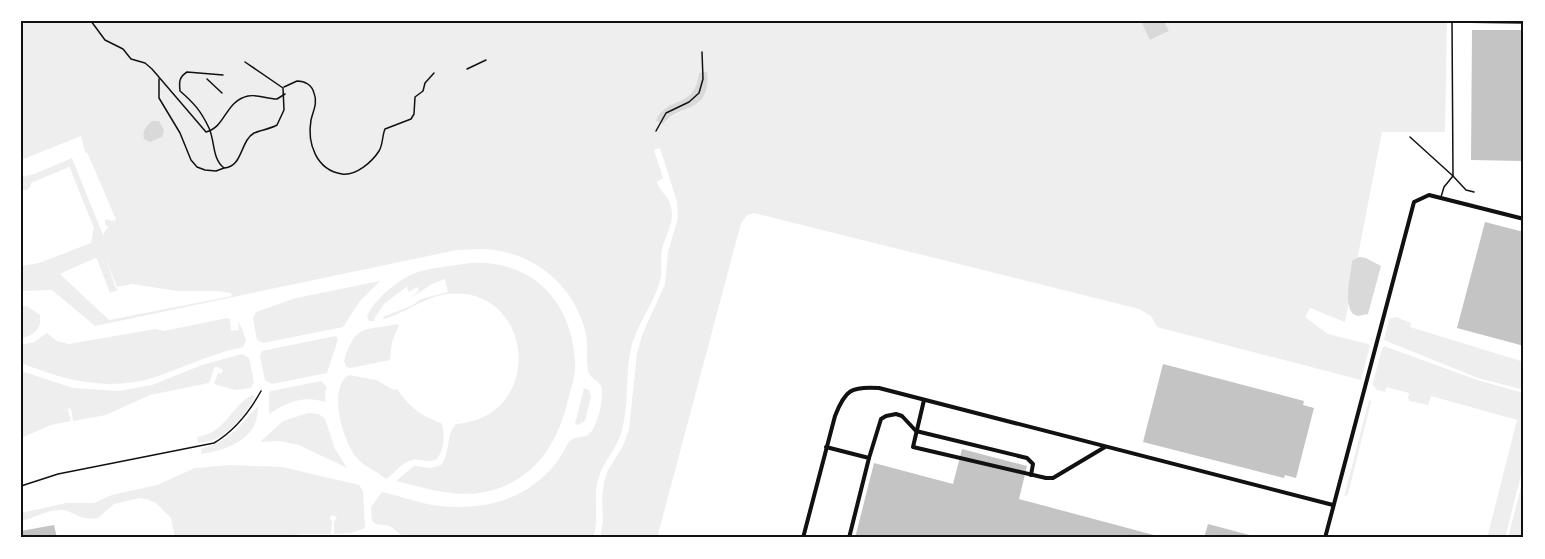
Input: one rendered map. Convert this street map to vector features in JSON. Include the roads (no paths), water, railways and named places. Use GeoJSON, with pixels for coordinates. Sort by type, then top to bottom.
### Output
{"type":"FeatureCollection","features":[{"type":"Feature","properties":{"kind":"street"},"geometry":{"type":"LineString","coordinates":[[1325,538],[1414,202],[1429,195],[1524,219]]}},
{"type":"Feature","properties":{"kind":"street"},"geometry":{"type":"LineString","coordinates":[[803,538],[826,447],[841,400],[850,390],[864,387],[879,388],[1333,505]]}},
{"type":"Feature","properties":{"kind":"street"},"geometry":{"type":"LineString","coordinates":[[924,400],[913,447],[1046,478],[1053,477],[1105,447]]}},
{"type":"Feature","properties":{"kind":"street"},"geometry":{"type":"LineString","coordinates":[[849,538],[878,424],[886,416],[896,414],[902,416],[916,431],[1027,458],[1033,464],[1031,475]]}},
{"type":"Feature","properties":{"kind":"street"},"geometry":{"type":"LineString","coordinates":[[826,447],[869,458]]}},
{"type":"Feature","properties":{"kind":"lane"},"geometry":{"type":"LineString","coordinates":[[1441,198],[1443,187],[1453,176],[1452,22],[1524,23]]}},
{"type":"Feature","properties":{"kind":"lane"},"geometry":{"type":"LineString","coordinates":[[656,131],[666,113],[690,102],[699,93],[703,79],[702,52]]}},
{"type":"Feature","properties":{"kind":"lane"},"geometry":{"type":"LineString","coordinates":[[1410,137],[1466,190],[1474,192]]}},
{"type":"Feature","properties":{"kind":"lane"},"geometry":{"type":"LineString","coordinates":[[21,486],[58,474],[214,443],[226,436],[253,405],[261,391]]}}]}
